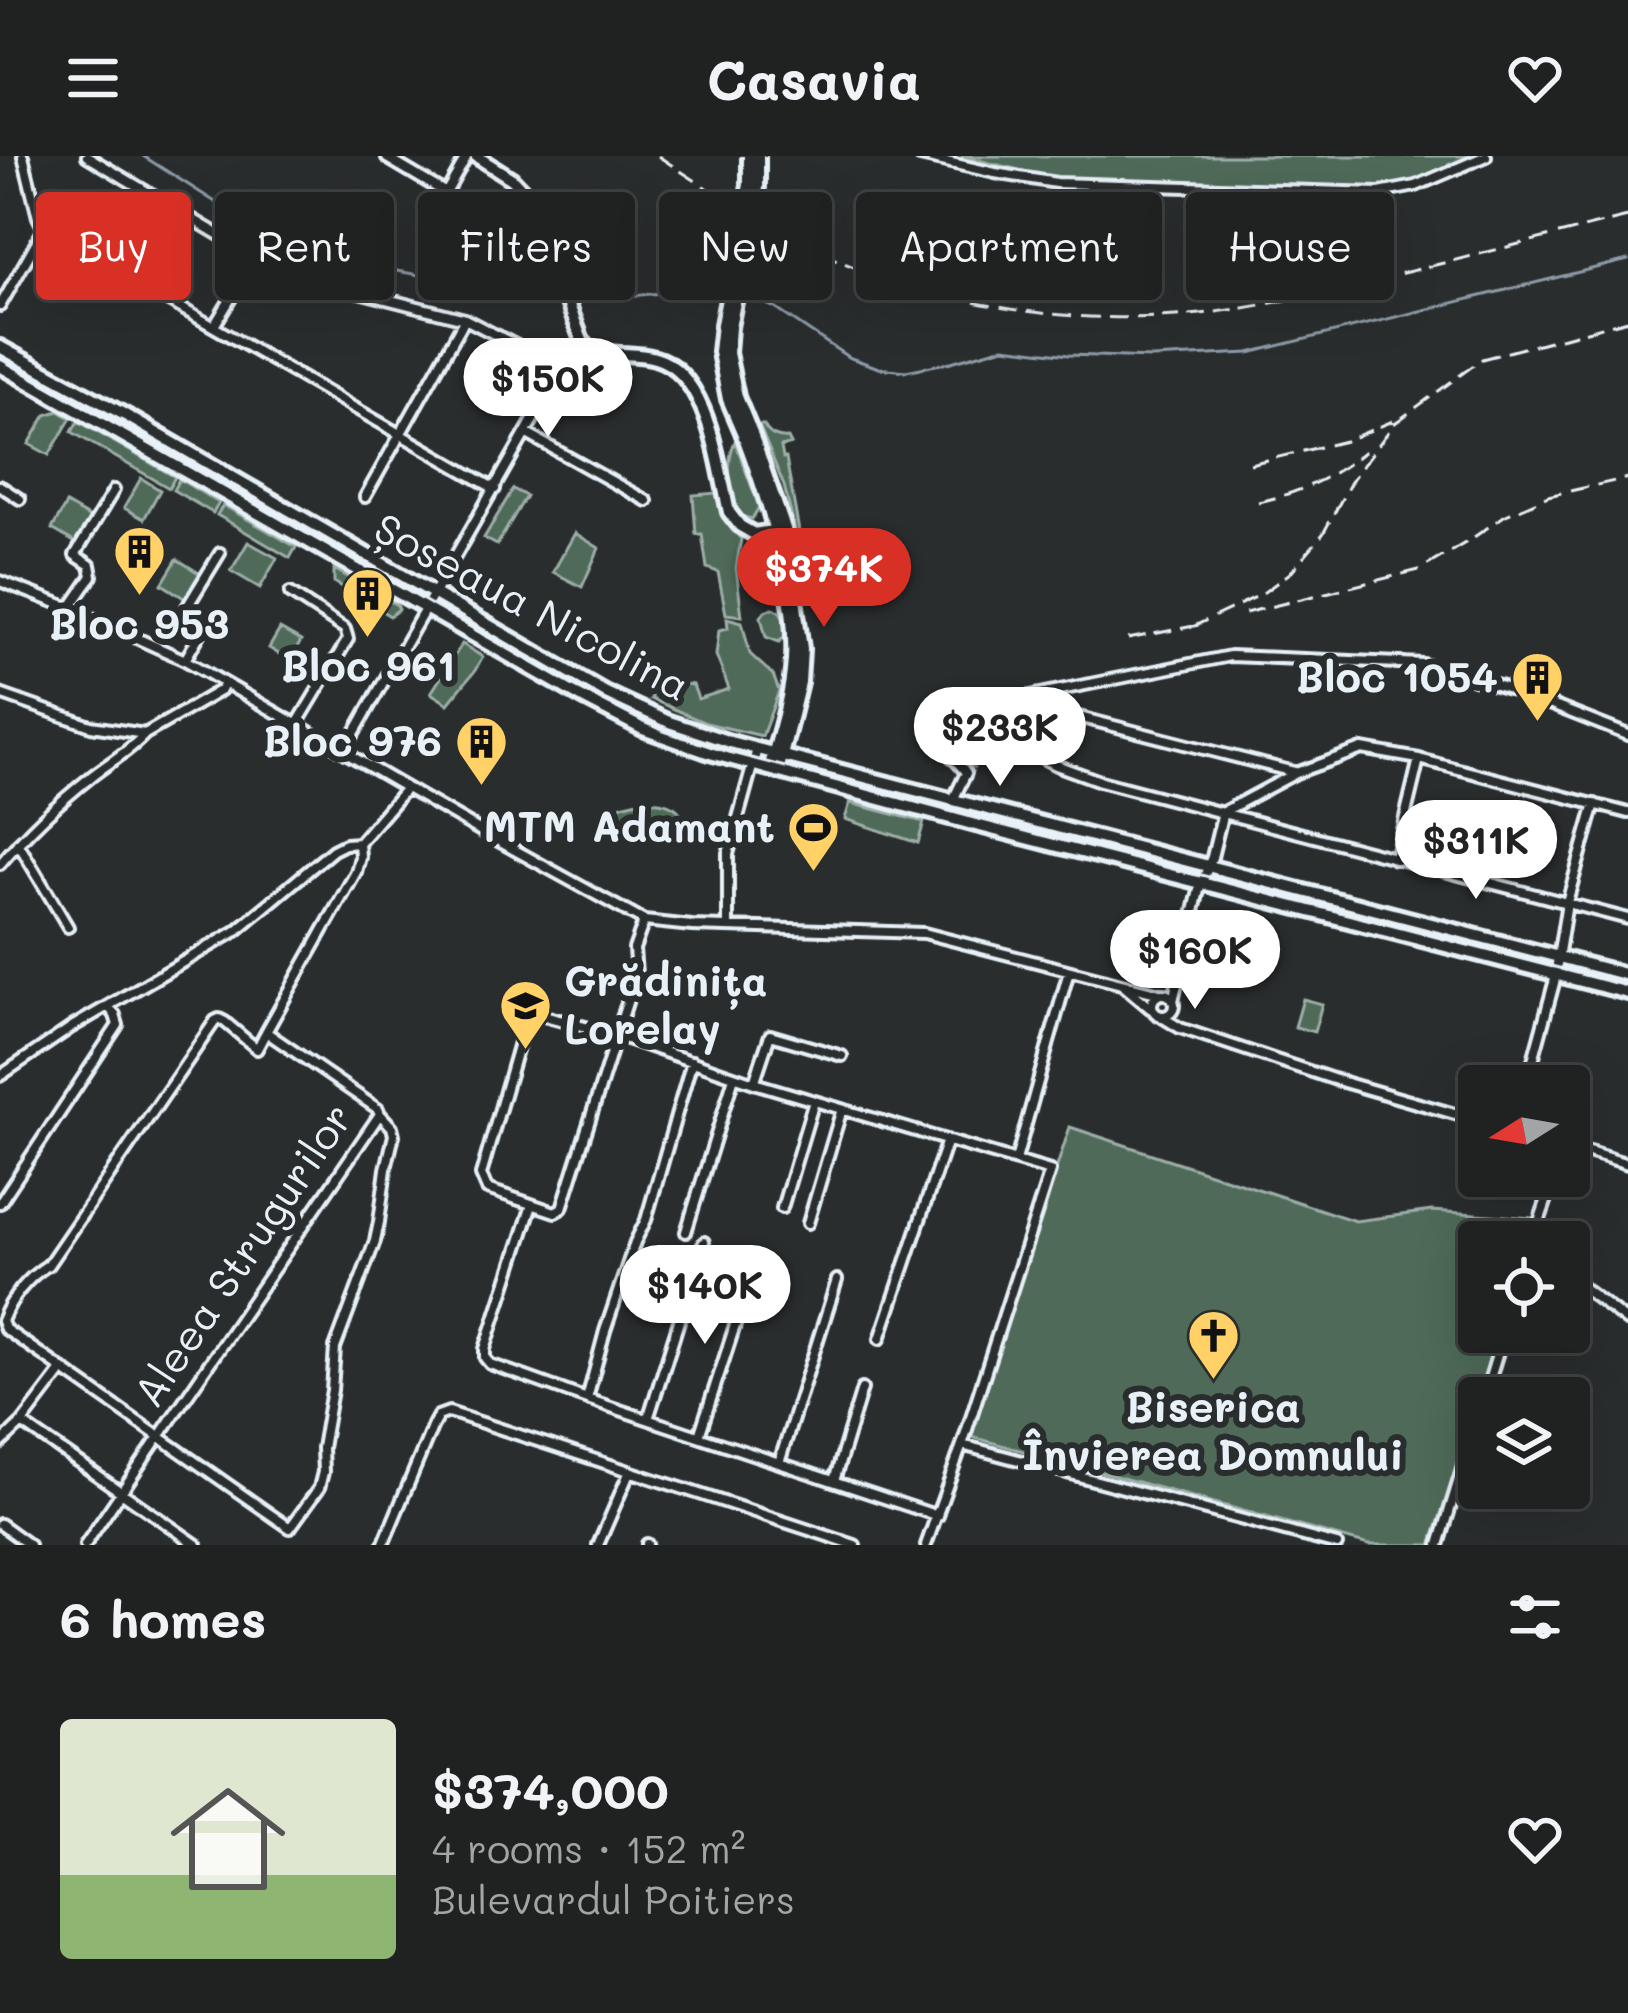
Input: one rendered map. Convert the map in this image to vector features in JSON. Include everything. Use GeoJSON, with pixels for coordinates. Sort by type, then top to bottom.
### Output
{"type":"FeatureCollection","features":[{"type":"Feature","properties":{"kind":"main road"},"geometry":{"type":"LineString","coordinates":[[471,156],[512,179],[528,196],[583,343],[599,351],[654,357],[676,370],[694,394],[713,435],[734,520],[754,534],[780,530]]}},
{"type":"Feature","properties":{"kind":"main road"},"geometry":{"type":"LineString","coordinates":[[754,156],[758,187],[728,353],[747,433],[780,530],[802,656],[800,682],[774,771]]}},
{"type":"Feature","properties":{"kind":"main road","name":"Șoseaua Nicolina"},"geometry":{"type":"LineString","coordinates":[[0,347],[644,712],[693,731],[1628,975]]}},
{"type":"Feature","properties":{"kind":"main road","name":"Șoseaua Nicolina"},"geometry":{"type":"LineString","coordinates":[[0,366],[631,723],[689,747],[1628,992]]}},
{"type":"Feature","properties":{"kind":"street"},"geometry":{"type":"LineString","coordinates":[[87,156],[215,232]]}},
{"type":"Feature","properties":{"kind":"street"},"geometry":{"type":"LineString","coordinates":[[387,158],[446,193],[471,156]]}},
{"type":"Feature","properties":{"kind":"street"},"geometry":{"type":"LineString","coordinates":[[920,156],[1056,183],[1379,193],[1416,186],[1486,156]]}},
{"type":"Feature","properties":{"kind":"street"},"geometry":{"type":"LineString","coordinates":[[24,157],[36,208]]}},
{"type":"Feature","properties":{"kind":"street"},"geometry":{"type":"LineString","coordinates":[[0,306],[36,243]]}},
{"type":"Feature","properties":{"kind":"street"},"geometry":{"type":"LineString","coordinates":[[168,300],[496,489]]}},
{"type":"Feature","properties":{"kind":"street"},"geometry":{"type":"LineString","coordinates":[[214,326],[230,300]]}},
{"type":"Feature","properties":{"kind":"street"},"geometry":{"type":"LineString","coordinates":[[390,300],[465,319],[562,369]]}},
{"type":"Feature","properties":{"kind":"street"},"geometry":{"type":"LineString","coordinates":[[365,497],[465,319]]}},
{"type":"Feature","properties":{"kind":"street"},"geometry":{"type":"LineString","coordinates":[[344,751],[562,369],[583,343]]}},
{"type":"Feature","properties":{"kind":"street"},"geometry":{"type":"LineString","coordinates":[[527,434],[647,501]]}},
{"type":"Feature","properties":{"kind":"street"},"geometry":{"type":"LineString","coordinates":[[0,486],[20,499]]}},
{"type":"Feature","properties":{"kind":"street"},"geometry":{"type":"LineString","coordinates":[[70,608],[92,576],[90,565],[74,555],[114,490]]}},
{"type":"Feature","properties":{"kind":"street"},"geometry":{"type":"LineString","coordinates":[[185,660],[203,629],[204,618],[187,607],[220,553]]}},
{"type":"Feature","properties":{"kind":"street"},"geometry":{"type":"LineString","coordinates":[[0,581],[185,660],[644,921],[925,933],[1168,999],[1189,1029]]}},
{"type":"Feature","properties":{"kind":"street"},"geometry":{"type":"LineString","coordinates":[[290,592],[345,629],[347,639],[297,724]]}},
{"type":"Feature","properties":{"kind":"street"},"geometry":{"type":"LineString","coordinates":[[953,800],[966,773],[948,755],[943,736],[950,722],[1010,700],[1230,656],[1423,664],[1516,691],[1628,734]]}},
{"type":"Feature","properties":{"kind":"street"},"geometry":{"type":"LineString","coordinates":[[0,864],[66,798],[145,734],[221,690],[225,683]]}},
{"type":"Feature","properties":{"kind":"street"},"geometry":{"type":"LineString","coordinates":[[0,694],[91,727],[145,734]]}},
{"type":"Feature","properties":{"kind":"street"},"geometry":{"type":"LineString","coordinates":[[1010,700],[1296,772]]}},
{"type":"Feature","properties":{"kind":"street"},"geometry":{"type":"LineString","coordinates":[[962,716],[1082,776],[1628,919]]}},
{"type":"Feature","properties":{"kind":"street"},"geometry":{"type":"LineString","coordinates":[[728,927],[728,854],[758,749]]}},
{"type":"Feature","properties":{"kind":"street"},"geometry":{"type":"LineString","coordinates":[[1162,1016],[1168,1015],[1168,999],[1178,981],[1223,812],[1296,772],[1357,750],[1419,759],[1628,813]]}},
{"type":"Feature","properties":{"kind":"street"},"geometry":{"type":"LineString","coordinates":[[1395,859],[1419,759]]}},
{"type":"Feature","properties":{"kind":"street"},"geometry":{"type":"LineString","coordinates":[[0,1076],[236,931],[333,850],[359,843],[406,788]]}},
{"type":"Feature","properties":{"kind":"street"},"geometry":{"type":"LineString","coordinates":[[1531,1065],[1595,804]]}},
{"type":"Feature","properties":{"kind":"street"},"geometry":{"type":"LineString","coordinates":[[18,843],[68,927]]}},
{"type":"Feature","properties":{"kind":"street"},"geometry":{"type":"LineString","coordinates":[[359,843],[356,872],[257,1049],[225,1022],[215,1022],[48,1265],[31,1276],[4,1313],[3,1325],[290,1528],[319,1487],[335,1348],[380,1222],[394,1135],[380,1114]]}},
{"type":"Feature","properties":{"kind":"street"},"geometry":{"type":"LineString","coordinates":[[644,921],[634,949],[636,974],[614,1035],[560,1210],[490,1191],[481,1181],[526,1018],[532,1012],[614,1035],[734,1077],[1049,1171],[926,1545]]}},
{"type":"Feature","properties":{"kind":"street"},"geometry":{"type":"LineString","coordinates":[[1016,1160],[1069,971]]}},
{"type":"Feature","properties":{"kind":"street"},"geometry":{"type":"LineString","coordinates":[[1124,986],[1180,1028],[1458,1115]]}},
{"type":"Feature","properties":{"kind":"street"},"geometry":{"type":"LineString","coordinates":[[1152,1010],[1153,1000],[1168,999]]}},
{"type":"Feature","properties":{"kind":"street"},"geometry":{"type":"LineString","coordinates":[[0,1203],[118,1025],[108,1006]]}},
{"type":"Feature","properties":{"kind":"street","name":"Aleea Strugurilor"},"geometry":{"type":"LineString","coordinates":[[85,1545],[380,1114],[266,1033]]}},
{"type":"Feature","properties":{"kind":"street"},"geometry":{"type":"LineString","coordinates":[[754,1083],[770,1035],[842,1057]]}},
{"type":"Feature","properties":{"kind":"street"},"geometry":{"type":"LineString","coordinates":[[586,1399],[646,1220],[692,1061]]}},
{"type":"Feature","properties":{"kind":"street"},"geometry":{"type":"LineString","coordinates":[[686,1232],[734,1077]]}},
{"type":"Feature","properties":{"kind":"street"},"geometry":{"type":"LineString","coordinates":[[782,1208],[814,1101]]}},
{"type":"Feature","properties":{"kind":"street"},"geometry":{"type":"LineString","coordinates":[[808,1223],[842,1109]]}},
{"type":"Feature","properties":{"kind":"street"},"geometry":{"type":"LineString","coordinates":[[880,1340],[947,1140]]}},
{"type":"Feature","properties":{"kind":"street"},"geometry":{"type":"LineString","coordinates":[[1590,1152],[1628,1164]]}},
{"type":"Feature","properties":{"kind":"street"},"geometry":{"type":"LineString","coordinates":[[532,1205],[485,1349],[490,1364],[938,1516]]}},
{"type":"Feature","properties":{"kind":"street"},"geometry":{"type":"LineString","coordinates":[[648,1419],[704,1242]]}},
{"type":"Feature","properties":{"kind":"street"},"geometry":{"type":"LineString","coordinates":[[699,1436],[752,1270]]}},
{"type":"Feature","properties":{"kind":"street"},"geometry":{"type":"LineString","coordinates":[[779,1463],[837,1280]]}},
{"type":"Feature","properties":{"kind":"street"},"geometry":{"type":"LineString","coordinates":[[1590,1293],[1628,1322]]}},
{"type":"Feature","properties":{"kind":"street"},"geometry":{"type":"LineString","coordinates":[[0,1444],[64,1369]]}},
{"type":"Feature","properties":{"kind":"street"},"geometry":{"type":"LineString","coordinates":[[834,1481],[862,1389]]}},
{"type":"Feature","properties":{"kind":"street"},"geometry":{"type":"LineString","coordinates":[[383,1545],[433,1425],[443,1412],[855,1545]]}},
{"type":"Feature","properties":{"kind":"street"},"geometry":{"type":"LineString","coordinates":[[22,1423],[197,1545]]}},
{"type":"Feature","properties":{"kind":"street"},"geometry":{"type":"LineString","coordinates":[[962,1445],[1337,1545]]}},
{"type":"Feature","properties":{"kind":"street"},"geometry":{"type":"LineString","coordinates":[[598,1545],[630,1471]]}},
{"type":"Feature","properties":{"kind":"street"},"geometry":{"type":"LineString","coordinates":[[1439,1545],[1458,1483]]}},
{"type":"Feature","properties":{"kind":"street"},"geometry":{"type":"LineString","coordinates":[[0,1524],[29,1545]]}},
{"type":"Feature","properties":{"kind":"green space"},"geometry":{"type":"Polygon","coordinates":[[[961,156],[1479,156],[1399,191],[1057,179],[961,156]]]}},
{"type":"Feature","properties":{"kind":"green space"},"geometry":{"type":"Polygon","coordinates":[[[59,411],[71,418],[49,455],[29,444],[46,415],[59,411]]]}},
{"type":"Feature","properties":{"kind":"green space"},"geometry":{"type":"Polygon","coordinates":[[[78,421],[175,477],[169,488],[72,432],[78,421]]]}},
{"type":"Feature","properties":{"kind":"green space"},"geometry":{"type":"Polygon","coordinates":[[[759,425],[774,436],[788,438],[791,444],[781,447],[801,543],[784,486],[759,425]]]}},
{"type":"Feature","properties":{"kind":"green space"},"geometry":{"type":"Polygon","coordinates":[[[735,441],[759,507],[752,519],[740,516],[731,488],[729,469],[735,441]]]}},
{"type":"Feature","properties":{"kind":"green space"},"geometry":{"type":"Polygon","coordinates":[[[141,478],[160,490],[144,519],[124,508],[141,478]]]}},
{"type":"Feature","properties":{"kind":"green space"},"geometry":{"type":"Polygon","coordinates":[[[179,479],[219,503],[213,513],[173,490],[179,479]]]}},
{"type":"Feature","properties":{"kind":"green space"},"geometry":{"type":"Polygon","coordinates":[[[513,489],[526,496],[497,545],[484,538],[513,489]]]}},
{"type":"Feature","properties":{"kind":"green space"},"geometry":{"type":"Polygon","coordinates":[[[716,493],[722,515],[741,539],[736,568],[742,616],[726,614],[718,572],[707,568],[702,534],[696,534],[693,495],[716,493]]]}},
{"type":"Feature","properties":{"kind":"green space"},"geometry":{"type":"Polygon","coordinates":[[[66,504],[90,518],[76,543],[52,529],[66,504]]]}},
{"type":"Feature","properties":{"kind":"green space"},"geometry":{"type":"Polygon","coordinates":[[[223,505],[296,547],[290,558],[217,515],[223,505]]]}},
{"type":"Feature","properties":{"kind":"green space"},"geometry":{"type":"Polygon","coordinates":[[[575,533],[599,548],[582,587],[553,572],[575,533]]]}},
{"type":"Feature","properties":{"kind":"green space"},"geometry":{"type":"Polygon","coordinates":[[[248,542],[277,558],[260,588],[231,571],[248,542]]]}},
{"type":"Feature","properties":{"kind":"green space"},"geometry":{"type":"Polygon","coordinates":[[[177,559],[202,575],[187,600],[162,584],[177,559]]]}},
{"type":"Feature","properties":{"kind":"green space"},"geometry":{"type":"Polygon","coordinates":[[[334,569],[399,609],[390,616],[334,582],[334,569]]]}},
{"type":"Feature","properties":{"kind":"green space"},"geometry":{"type":"Polygon","coordinates":[[[773,608],[784,618],[785,636],[779,642],[766,637],[761,617],[773,608]]]}},
{"type":"Feature","properties":{"kind":"green space"},"geometry":{"type":"Polygon","coordinates":[[[727,618],[742,622],[750,654],[773,675],[779,691],[762,736],[706,723],[651,699],[684,684],[693,685],[698,699],[729,689],[716,655],[719,630],[728,628],[727,618]]]}},
{"type":"Feature","properties":{"kind":"green space"},"geometry":{"type":"Polygon","coordinates":[[[280,629],[301,641],[290,661],[269,648],[280,629]]]}},
{"type":"Feature","properties":{"kind":"green space"},"geometry":{"type":"Polygon","coordinates":[[[462,644],[483,657],[448,704],[431,693],[462,644]]]}},
{"type":"Feature","properties":{"kind":"green space"},"geometry":{"type":"Polygon","coordinates":[[[970,723],[985,734],[974,767],[957,754],[948,739],[953,726],[970,723]]]}},
{"type":"Feature","properties":{"kind":"green space"},"geometry":{"type":"Polygon","coordinates":[[[638,801],[671,806],[683,820],[645,815],[619,826],[606,816],[638,801]]]}},
{"type":"Feature","properties":{"kind":"green space"},"geometry":{"type":"Polygon","coordinates":[[[850,803],[924,822],[918,843],[845,819],[850,803]]]}},
{"type":"Feature","properties":{"kind":"green space"},"geometry":{"type":"Polygon","coordinates":[[[1303,999],[1322,1004],[1314,1032],[1295,1027],[1303,999]]]}},
{"type":"Feature","properties":{"kind":"green space"},"geometry":{"type":"Polygon","coordinates":[[[1070,1127],[1355,1221],[1432,1211],[1536,1218],[1458,1221],[1458,1353],[1493,1353],[1485,1377],[1458,1377],[1458,1462],[1431,1545],[1369,1545],[968,1436],[1070,1127]]]}},
{"type":"Feature","properties":{"kind":"waterway"},"geometry":{"type":"LineString","coordinates":[[143,156],[264,233],[322,258],[454,281],[497,296],[565,302]]}},
{"type":"Feature","properties":{"kind":"waterway"},"geometry":{"type":"LineString","coordinates":[[757,300],[848,357],[906,371],[1004,347],[1152,358],[1249,353],[1628,260]]}},
{"type":"Feature","properties":{"kind":"waterway"},"geometry":{"type":"LineString","coordinates":[[574,301],[659,293]]}},
{"type":"Feature","properties":{"kind":"tram line"},"geometry":{"type":"LineString","coordinates":[[0,358],[577,688],[664,731],[728,752],[1628,986]]}},
{"type":"Feature","properties":{"kind":"railway"},"geometry":{"type":"LineString","coordinates":[[658,156],[785,235],[871,273],[999,307],[1087,317],[1176,316],[1257,306],[1628,217]]}},
{"type":"Feature","properties":{"kind":"railway"},"geometry":{"type":"LineString","coordinates":[[1190,628],[1260,595],[1290,573],[1323,534],[1353,478],[1395,423],[1482,359],[1628,320]]}},
{"type":"Feature","properties":{"kind":"railway"},"geometry":{"type":"LineString","coordinates":[[1250,464],[1345,441],[1393,421]]}},
{"type":"Feature","properties":{"kind":"railway"},"geometry":{"type":"LineString","coordinates":[[1258,502],[1314,483],[1365,451]]}},
{"type":"Feature","properties":{"kind":"railway"},"geometry":{"type":"LineString","coordinates":[[1245,613],[1419,570],[1504,516],[1548,496],[1628,478]]}},
{"type":"Feature","properties":{"kind":"railway"},"geometry":{"type":"LineString","coordinates":[[1128,639],[1204,624]]}},
{"type":"Feature","properties":{"kind":"place","name":"Bloc 953"},"geometry":{"type":"Point","coordinates":[139,598]}},
{"type":"Feature","properties":{"kind":"place","name":"Bloc 961"},"geometry":{"type":"Point","coordinates":[368,640]}},
{"type":"Feature","properties":{"kind":"place","name":"Bloc 1054"},"geometry":{"type":"Point","coordinates":[1537,723]}},
{"type":"Feature","properties":{"kind":"place","name":"Bloc 976"},"geometry":{"type":"Point","coordinates":[481,787]}},
{"type":"Feature","properties":{"kind":"place","name":"MTM Adamant"},"geometry":{"type":"Point","coordinates":[814,873]}},
{"type":"Feature","properties":{"kind":"place","name":"Grădinița Lorelay"},"geometry":{"type":"Point","coordinates":[525,1051]}},
{"type":"Feature","properties":{"kind":"place","name":"Biserica Învierea Domnului"},"geometry":{"type":"Point","coordinates":[1213,1381]}}]}
